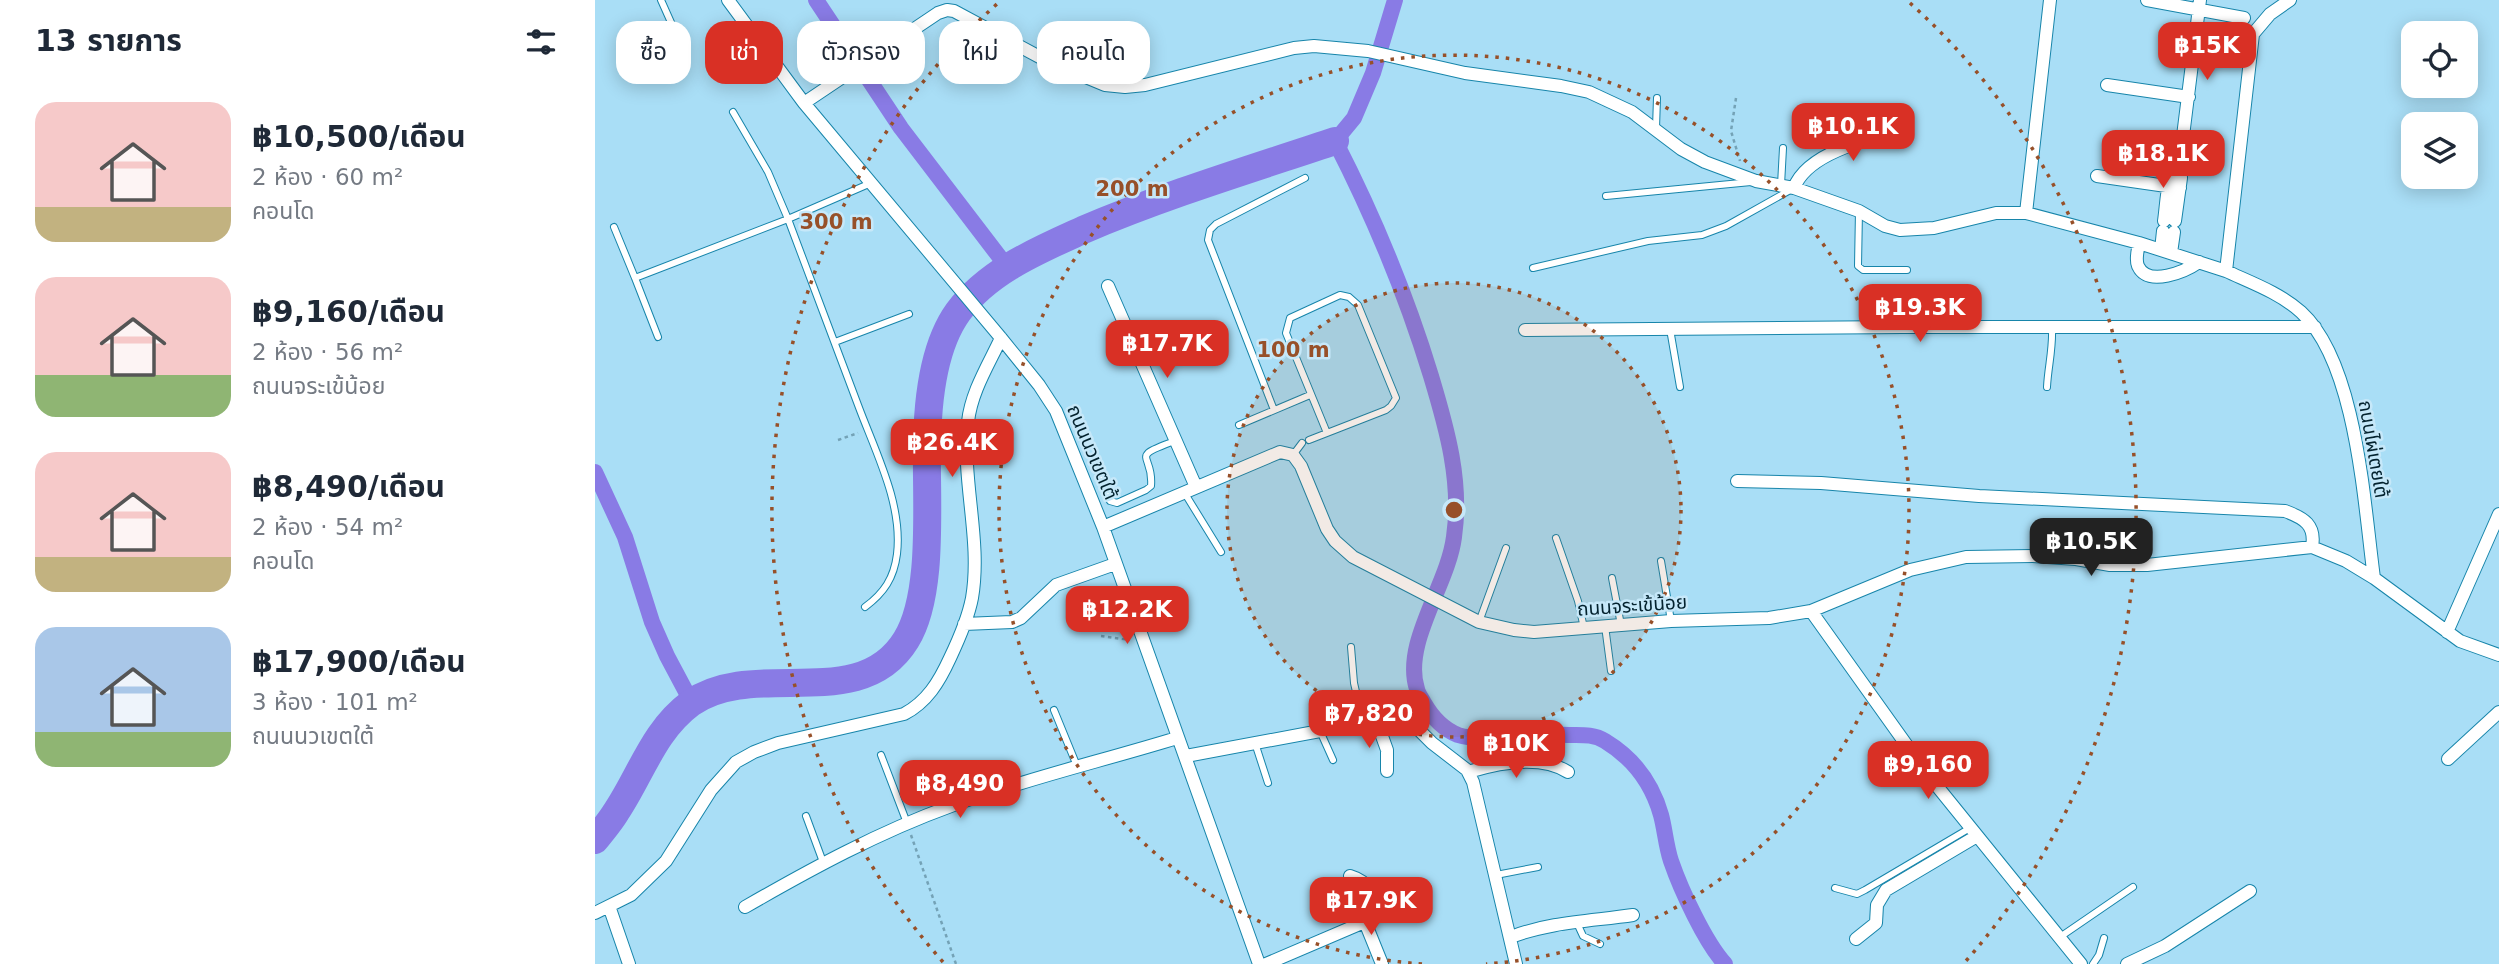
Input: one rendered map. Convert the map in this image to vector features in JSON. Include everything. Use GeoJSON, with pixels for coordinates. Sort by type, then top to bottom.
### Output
{"type":"FeatureCollection","features":[{"type":"Feature","properties":{"kind":"street","name":"ถนนนวเขตใต้"},"geometry":{"type":"LineString","coordinates":[[728,0],[757,43],[804,103],[997,333],[1039,385],[1056,411],[1103,527],[1177,738],[1187,756],[1259,964]]}},
{"type":"Feature","properties":{"kind":"street"},"geometry":{"type":"LineString","coordinates":[[2026,213],[2050,0]]}},
{"type":"Feature","properties":{"kind":"street"},"geometry":{"type":"LineString","coordinates":[[2147,0],[2199,4],[2244,18]]}},
{"type":"Feature","properties":{"kind":"street"},"geometry":{"type":"LineString","coordinates":[[2227,271],[2253,34],[2270,14],[2290,0]]}},
{"type":"Feature","properties":{"kind":"street"},"geometry":{"type":"LineString","coordinates":[[2166,252],[2174,187],[2173,168],[2180,160],[2199,4]]}},
{"type":"Feature","properties":{"kind":"street"},"geometry":{"type":"LineString","coordinates":[[804,103],[948,5]]}},
{"type":"Feature","properties":{"kind":"street","name":"ถนนไผ่เตยใต้"},"geometry":{"type":"LineString","coordinates":[[948,5],[954,11],[1047,61],[1105,85],[1145,85],[1294,48],[1314,46],[1368,51],[1465,73],[1561,86],[1589,93],[1632,112],[1681,149],[1706,162],[1751,179],[1787,186],[1859,211],[1885,226],[1915,230],[1996,213],[2026,213],[2139,243],[2227,271],[2290,303],[2315,327],[2327,349],[2350,408],[2374,578]]}},
{"type":"Feature","properties":{"kind":"street"},"geometry":{"type":"LineString","coordinates":[[2107,85],[2189,97]]}},
{"type":"Feature","properties":{"kind":"street"},"geometry":{"type":"LineString","coordinates":[[1787,186],[1807,167],[1821,159],[1866,140],[1903,131]]}},
{"type":"Feature","properties":{"kind":"street"},"geometry":{"type":"LineString","coordinates":[[2097,176],[2174,187]]}},
{"type":"Feature","properties":{"kind":"street"},"geometry":{"type":"LineString","coordinates":[[2139,243],[2138,267],[2157,277],[2185,272],[2199,262]]}},
{"type":"Feature","properties":{"kind":"street"},"geometry":{"type":"LineString","coordinates":[[1108,286],[1175,441],[1190,489]]}},
{"type":"Feature","properties":{"kind":"street"},"geometry":{"type":"LineString","coordinates":[[1525,330],[2315,327]]}},
{"type":"Feature","properties":{"kind":"street"},"geometry":{"type":"LineString","coordinates":[[595,913],[631,895],[666,861],[711,790],[736,762],[778,743],[904,714],[918,707],[927,697],[944,671],[959,638],[972,598],[974,561],[967,453],[968,420],[997,333]]}},
{"type":"Feature","properties":{"kind":"street"},"geometry":{"type":"LineString","coordinates":[[1103,527],[1280,452],[1293,456]]}},
{"type":"Feature","properties":{"kind":"street","name":"ถนนจระเข้น้อย"},"geometry":{"type":"LineString","coordinates":[[1293,456],[1301,466],[1327,529],[1335,541],[1353,557],[1479,622],[1514,631],[1769,618],[1811,611],[1910,570],[1941,561],[1966,558],[2033,556],[2110,565],[2147,565],[2312,547]]}},
{"type":"Feature","properties":{"kind":"street"},"geometry":{"type":"LineString","coordinates":[[1737,481],[1821,483],[1979,496],[2285,511],[2301,517],[2310,526],[2314,536],[2312,547],[2346,561],[2374,578],[2460,641],[2499,655]]}},
{"type":"Feature","properties":{"kind":"street"},"geometry":{"type":"LineString","coordinates":[[2447,632],[2499,514]]}},
{"type":"Feature","properties":{"kind":"street"},"geometry":{"type":"LineString","coordinates":[[964,624],[1012,622],[1028,614],[1056,585],[1115,564]]}},
{"type":"Feature","properties":{"kind":"street"},"geometry":{"type":"LineString","coordinates":[[1811,611],[1877,706],[1973,832],[2081,964]]}},
{"type":"Feature","properties":{"kind":"street"},"geometry":{"type":"LineString","coordinates":[[2448,759],[2499,712]]}},
{"type":"Feature","properties":{"kind":"street"},"geometry":{"type":"LineString","coordinates":[[1187,756],[1320,731],[1362,718],[1378,725],[1406,717],[1468,772],[1477,794],[1481,822],[1517,964]]}},
{"type":"Feature","properties":{"kind":"street"},"geometry":{"type":"LineString","coordinates":[[1378,725],[1387,750],[1387,771]]}},
{"type":"Feature","properties":{"kind":"street"},"geometry":{"type":"LineString","coordinates":[[745,907],[823,862],[907,823],[990,793],[1177,738]]}},
{"type":"Feature","properties":{"kind":"street"},"geometry":{"type":"LineString","coordinates":[[1468,772],[1493,764],[1541,763],[1555,765],[1568,772]]}},
{"type":"Feature","properties":{"kind":"street"},"geometry":{"type":"LineString","coordinates":[[1856,939],[1876,923],[1877,905],[1886,890],[1973,832]]}},
{"type":"Feature","properties":{"kind":"street"},"geometry":{"type":"LineString","coordinates":[[1266,964],[1376,917],[1378,908],[1368,886],[1360,879],[1350,876]]}},
{"type":"Feature","properties":{"kind":"street"},"geometry":{"type":"LineString","coordinates":[[2127,964],[2165,946],[2250,891]]}},
{"type":"Feature","properties":{"kind":"street"},"geometry":{"type":"LineString","coordinates":[[609,906],[629,964]]}},
{"type":"Feature","properties":{"kind":"street"},"geometry":{"type":"LineString","coordinates":[[1511,937],[1528,930],[1633,915]]}},
{"type":"Feature","properties":{"kind":"street"},"geometry":{"type":"LineString","coordinates":[[1364,922],[1381,964]]}},
{"type":"Feature","properties":{"kind":"lane"},"geometry":{"type":"LineString","coordinates":[[661,0],[670,21]]}},
{"type":"Feature","properties":{"kind":"lane"},"geometry":{"type":"LineString","coordinates":[[1656,130],[1657,98]]}},
{"type":"Feature","properties":{"kind":"lane"},"geometry":{"type":"LineString","coordinates":[[733,112],[768,172],[787,219],[867,429],[897,523],[897,553],[892,579],[877,598],[865,607]]}},
{"type":"Feature","properties":{"kind":"lane"},"geometry":{"type":"LineString","coordinates":[[1533,268],[1648,241],[1702,234],[1726,226],[1787,186],[1783,148]]}},
{"type":"Feature","properties":{"kind":"lane"},"geometry":{"type":"LineString","coordinates":[[1274,410],[1208,240],[1210,230],[1216,224],[1305,178]]}},
{"type":"Feature","properties":{"kind":"lane"},"geometry":{"type":"LineString","coordinates":[[1606,196],[1751,179]]}},
{"type":"Feature","properties":{"kind":"lane"},"geometry":{"type":"LineString","coordinates":[[635,278],[871,183]]}},
{"type":"Feature","properties":{"kind":"lane"},"geometry":{"type":"LineString","coordinates":[[1859,211],[1858,266],[1863,270],[1907,270]]}},
{"type":"Feature","properties":{"kind":"lane"},"geometry":{"type":"LineString","coordinates":[[614,227],[658,337]]}},
{"type":"Feature","properties":{"kind":"lane"},"geometry":{"type":"LineString","coordinates":[[1309,440],[1327,433],[1386,410],[1396,398],[1358,305],[1349,297],[1340,295],[1290,318],[1286,326],[1286,333],[1327,433]]}},
{"type":"Feature","properties":{"kind":"lane"},"geometry":{"type":"LineString","coordinates":[[835,342],[909,314]]}},
{"type":"Feature","properties":{"kind":"lane"},"geometry":{"type":"LineString","coordinates":[[2047,387],[2047,370],[2052,353],[2052,328]]}},
{"type":"Feature","properties":{"kind":"lane"},"geometry":{"type":"LineString","coordinates":[[1670,329],[1680,387]]}},
{"type":"Feature","properties":{"kind":"lane"},"geometry":{"type":"LineString","coordinates":[[1239,425],[1310,395]]}},
{"type":"Feature","properties":{"kind":"lane"},"geometry":{"type":"LineString","coordinates":[[1095,463],[1107,497],[1117,503],[1146,491],[1151,486],[1146,454],[1175,441]]}},
{"type":"Feature","properties":{"kind":"lane"},"geometry":{"type":"LineString","coordinates":[[1293,456],[1302,443]]}},
{"type":"Feature","properties":{"kind":"lane"},"geometry":{"type":"LineString","coordinates":[[1190,489],[1221,552]]}},
{"type":"Feature","properties":{"kind":"lane"},"geometry":{"type":"LineString","coordinates":[[1556,538],[1578,601],[1584,628]]}},
{"type":"Feature","properties":{"kind":"lane"},"geometry":{"type":"LineString","coordinates":[[1479,622],[1506,548]]}},
{"type":"Feature","properties":{"kind":"lane"},"geometry":{"type":"LineString","coordinates":[[1661,561],[1671,621]]}},
{"type":"Feature","properties":{"kind":"lane"},"geometry":{"type":"LineString","coordinates":[[1612,578],[1621,625]]}},
{"type":"Feature","properties":{"kind":"lane"},"geometry":{"type":"LineString","coordinates":[[1605,626],[1611,671]]}},
{"type":"Feature","properties":{"kind":"lane"},"geometry":{"type":"LineString","coordinates":[[1351,647],[1354,683],[1362,718]]}},
{"type":"Feature","properties":{"kind":"lane"},"geometry":{"type":"LineString","coordinates":[[1054,709],[1078,768]]}},
{"type":"Feature","properties":{"kind":"lane"},"geometry":{"type":"LineString","coordinates":[[1320,731],[1333,760]]}},
{"type":"Feature","properties":{"kind":"lane"},"geometry":{"type":"LineString","coordinates":[[1255,743],[1268,783]]}},
{"type":"Feature","properties":{"kind":"lane"},"geometry":{"type":"LineString","coordinates":[[881,755],[907,823]]}},
{"type":"Feature","properties":{"kind":"lane"},"geometry":{"type":"LineString","coordinates":[[806,816],[823,862]]}},
{"type":"Feature","properties":{"kind":"lane"},"geometry":{"type":"LineString","coordinates":[[1835,888],[1857,894],[1973,832]]}},
{"type":"Feature","properties":{"kind":"lane"},"geometry":{"type":"LineString","coordinates":[[1496,875],[1538,867]]}},
{"type":"Feature","properties":{"kind":"lane"},"geometry":{"type":"LineString","coordinates":[[2060,937],[2133,887]]}},
{"type":"Feature","properties":{"kind":"lane"},"geometry":{"type":"LineString","coordinates":[[1577,923],[1583,936],[1600,944]]}},
{"type":"Feature","properties":{"kind":"lane"},"geometry":{"type":"LineString","coordinates":[[2093,964],[2104,938]]}},
{"type":"Feature","properties":{"kind":"path"},"geometry":{"type":"LineString","coordinates":[[1736,99],[1731,131],[1751,179]]}},
{"type":"Feature","properties":{"kind":"path"},"geometry":{"type":"LineString","coordinates":[[838,440],[867,429]]}},
{"type":"Feature","properties":{"kind":"path"},"geometry":{"type":"LineString","coordinates":[[1101,636],[1143,642]]}},
{"type":"Feature","properties":{"kind":"path"},"geometry":{"type":"LineString","coordinates":[[907,823],[956,964]]}},
{"type":"Feature","properties":{"kind":"waterway"},"geometry":{"type":"LineString","coordinates":[[816,0],[901,128],[1008,268]]}},
{"type":"Feature","properties":{"kind":"waterway"},"geometry":{"type":"LineString","coordinates":[[1395,0],[1373,73],[1354,118],[1335,141],[1376,227],[1411,315],[1437,396],[1451,456],[1456,496],[1454,537],[1444,575],[1416,653],[1414,671],[1418,691],[1434,718],[1458,735],[1481,738],[1588,735],[1601,739],[1633,763],[1647,782],[1657,803],[1671,861],[1694,915],[1725,964]]}},
{"type":"Feature","properties":{"kind":"waterway"},"geometry":{"type":"LineString","coordinates":[[595,840],[625,798],[657,740],[678,714],[691,703],[717,690],[746,685],[835,681],[862,675],[886,662],[906,640],[915,621],[925,574],[927,435],[933,379],[949,327],[970,298],[1015,263],[1083,230],[1177,194],[1335,141]]}},
{"type":"Feature","properties":{"kind":"waterway"},"geometry":{"type":"LineString","coordinates":[[595,472],[625,537],[652,622],[692,703]]}}]}
